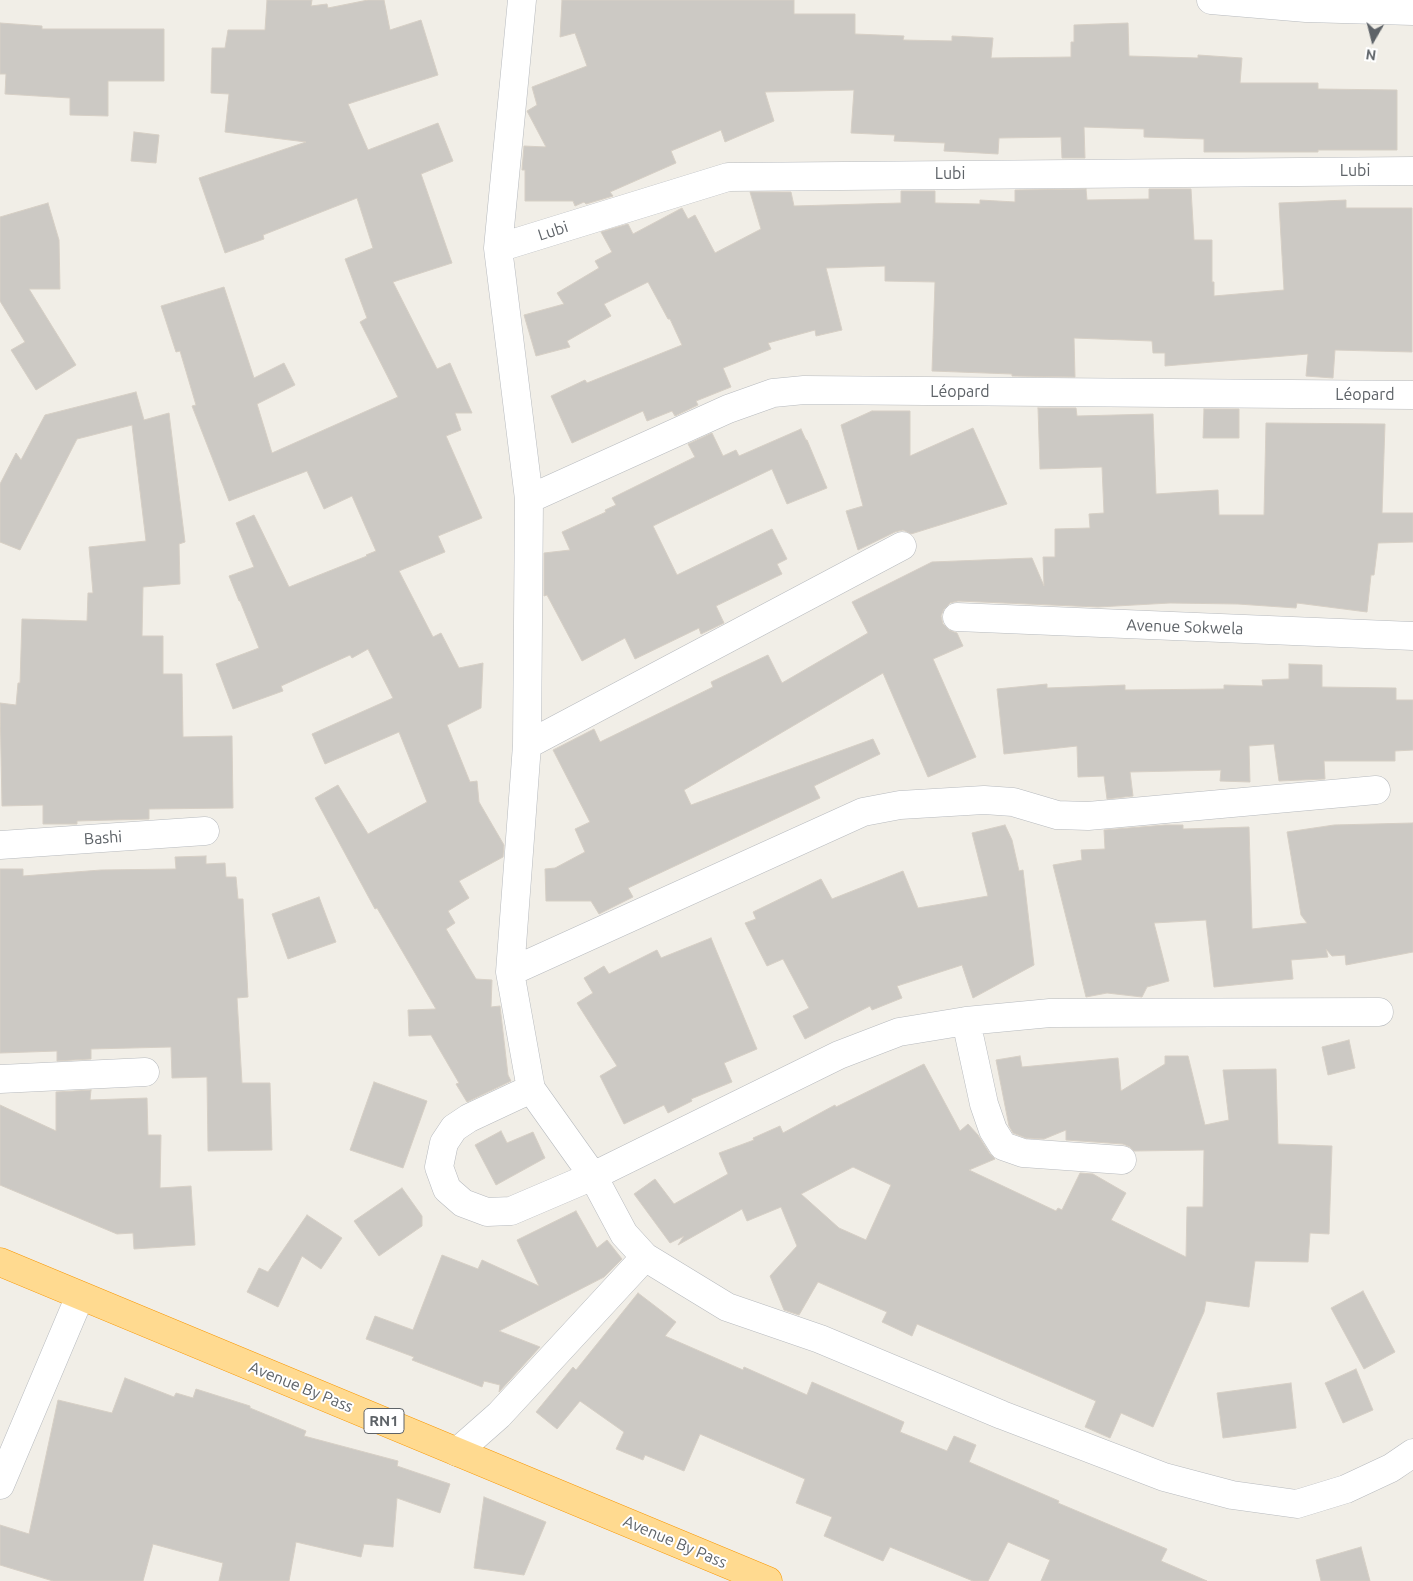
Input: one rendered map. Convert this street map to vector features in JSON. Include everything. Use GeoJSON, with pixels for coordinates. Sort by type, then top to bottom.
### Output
{"type":"FeatureCollection","features":[{"type":"Feature","properties":{"kind":"highway","name":"Avenue By Pass"},"geometry":{"type":"LineString","coordinates":[[0,1262],[768,1581]]}},
{"type":"Feature","properties":{"kind":"street"},"geometry":{"type":"LineString","coordinates":[[522,0],[498,248],[529,499],[527,745],[510,972],[531,1089],[593,1176],[624,1234],[645,1257],[727,1307],[820,1339],[1002,1415],[1164,1477],[1232,1495],[1297,1504],[1346,1489],[1391,1468],[1413,1453]]}},
{"type":"Feature","properties":{"kind":"street"},"geometry":{"type":"LineString","coordinates":[[1212,0],[1306,8],[1413,11]]}},
{"type":"Feature","properties":{"kind":"street","name":"Lubi"},"geometry":{"type":"LineString","coordinates":[[498,248],[728,177],[1413,171]]}},
{"type":"Feature","properties":{"kind":"street","name":"Léopard"},"geometry":{"type":"LineString","coordinates":[[529,499],[728,409],[773,393],[804,390],[1413,395]]}},
{"type":"Feature","properties":{"kind":"street"},"geometry":{"type":"LineString","coordinates":[[527,745],[902,546]]}},
{"type":"Feature","properties":{"kind":"street","name":"Avenue Sokwela"},"geometry":{"type":"LineString","coordinates":[[957,617],[1413,636]]}},
{"type":"Feature","properties":{"kind":"street"},"geometry":{"type":"LineString","coordinates":[[510,972],[863,812],[900,805],[984,800],[1013,802],[1057,815],[1088,816],[1376,790]]}},
{"type":"Feature","properties":{"kind":"street","name":"Bashi"},"geometry":{"type":"LineString","coordinates":[[0,845],[205,831]]}},
{"type":"Feature","properties":{"kind":"street"},"geometry":{"type":"LineString","coordinates":[[531,1089],[469,1118],[454,1128],[444,1143],[439,1167],[447,1189],[463,1203],[487,1212],[511,1211],[593,1176],[839,1056],[899,1032],[966,1021],[1050,1012],[1378,1012]]}},
{"type":"Feature","properties":{"kind":"street"},"geometry":{"type":"LineString","coordinates":[[966,1021],[984,1104],[993,1130],[1003,1146],[1023,1153],[1122,1160]]}},
{"type":"Feature","properties":{"kind":"street"},"geometry":{"type":"LineString","coordinates":[[0,1079],[145,1072]]}},
{"type":"Feature","properties":{"kind":"street"},"geometry":{"type":"LineString","coordinates":[[457,1452],[499,1415],[645,1257]]}},
{"type":"Feature","properties":{"kind":"street"},"geometry":{"type":"LineString","coordinates":[[0,1485],[80,1296]]}},
{"type":"Feature","properties":{"kind":"building"},"geometry":{"type":"Polygon","coordinates":[[[267,0],[312,0],[311,6],[327,4],[328,8],[368,0],[384,0],[390,30],[421,20],[438,75],[348,104],[368,150],[438,123],[453,161],[421,174],[452,263],[393,282],[437,369],[450,363],[472,413],[455,413],[461,430],[446,436],[482,518],[438,536],[445,552],[399,571],[433,637],[441,633],[459,668],[483,663],[481,708],[447,725],[470,782],[477,781],[479,802],[504,845],[503,857],[459,881],[469,898],[448,911],[455,923],[446,929],[476,979],[492,980],[491,1007],[500,1006],[508,1075],[511,1081],[467,1102],[456,1084],[459,1083],[431,1035],[409,1036],[408,1010],[436,1009],[377,908],[375,909],[315,798],[338,785],[368,834],[427,802],[399,732],[325,764],[312,734],[393,698],[368,649],[352,658],[350,655],[281,686],[283,691],[233,709],[216,664],[259,648],[229,576],[254,567],[236,523],[254,515],[289,587],[376,551],[352,496],[324,509],[307,471],[229,501],[192,406],[196,405],[180,351],[176,352],[161,306],[224,287],[254,378],[284,363],[295,385],[257,404],[272,453],[398,397],[360,322],[367,318],[345,259],[373,248],[357,198],[263,235],[264,239],[225,253],[199,178],[306,142],[225,132],[229,94],[211,93],[212,48],[225,48],[228,30],[265,30],[267,0]]]}},
{"type":"Feature","properties":{"kind":"building"},"geometry":{"type":"Polygon","coordinates":[[[562,0],[794,0],[794,14],[855,14],[855,34],[904,36],[903,40],[952,41],[952,36],[993,38],[991,58],[1071,57],[1071,42],[1074,42],[1074,25],[1128,23],[1129,56],[1198,58],[1198,55],[1242,58],[1240,83],[1318,83],[1318,89],[1397,90],[1397,150],[1204,152],[1204,139],[1144,137],[1144,129],[1084,127],[1085,158],[1062,158],[1061,137],[999,138],[998,154],[944,151],[945,143],[894,141],[895,135],[851,133],[854,90],[765,92],[774,121],[725,142],[721,130],[671,151],[676,163],[610,192],[613,196],[586,204],[584,202],[575,206],[573,201],[525,201],[525,170],[522,170],[524,146],[546,147],[527,111],[537,105],[532,87],[587,66],[575,33],[560,37],[562,0]]]}},
{"type":"Feature","properties":{"kind":"building"},"geometry":{"type":"Polygon","coordinates":[[[0,23],[42,26],[42,29],[164,29],[164,81],[108,81],[108,116],[70,115],[70,98],[5,94],[6,74],[0,74],[0,23]]]}},
{"type":"Feature","properties":{"kind":"building"},"geometry":{"type":"Polygon","coordinates":[[[134,132],[159,135],[156,163],[131,161],[134,132]]]}},
{"type":"Feature","properties":{"kind":"building"},"geometry":{"type":"Polygon","coordinates":[[[1086,189],[1087,200],[1149,199],[1149,189],[1191,189],[1194,240],[1212,240],[1214,296],[1284,290],[1279,203],[1346,200],[1346,208],[1412,208],[1412,352],[1335,350],[1333,378],[1306,376],[1308,354],[1165,366],[1165,353],[1153,353],[1152,341],[1074,338],[1075,377],[1012,376],[1012,374],[932,371],[935,282],[885,281],[885,266],[826,268],[842,330],[816,336],[815,330],[768,343],[771,349],[723,368],[731,387],[696,401],[698,405],[675,416],[672,411],[647,421],[643,411],[572,443],[551,396],[585,380],[587,383],[682,345],[670,319],[668,319],[648,282],[604,304],[611,316],[567,341],[570,347],[536,356],[524,315],[564,304],[557,293],[599,268],[595,261],[612,252],[601,232],[628,224],[633,234],[682,208],[688,219],[695,215],[715,253],[761,229],[750,192],[791,192],[794,206],[901,203],[901,191],[935,191],[935,203],[980,204],[980,200],[1015,202],[1015,190],[1086,189]]]}},
{"type":"Feature","properties":{"kind":"building"},"geometry":{"type":"Polygon","coordinates":[[[48,203],[59,240],[60,289],[29,289],[76,365],[36,390],[11,350],[25,342],[0,301],[0,217],[48,203]]]}},
{"type":"Feature","properties":{"kind":"building"},"geometry":{"type":"Polygon","coordinates":[[[136,392],[144,420],[169,413],[185,542],[179,544],[180,584],[143,587],[142,636],[163,636],[163,674],[182,674],[183,737],[232,736],[233,808],[149,809],[149,819],[77,821],[77,824],[43,824],[43,805],[2,806],[0,703],[16,705],[18,683],[20,683],[22,619],[87,621],[88,593],[93,593],[89,547],[146,541],[132,425],[77,439],[20,550],[0,542],[0,484],[16,453],[21,460],[45,415],[136,392]]]}},
{"type":"Feature","properties":{"kind":"building"},"geometry":{"type":"Polygon","coordinates":[[[1038,408],[1076,408],[1077,416],[1153,414],[1156,494],[1218,490],[1219,515],[1264,515],[1266,423],[1385,424],[1382,513],[1413,513],[1413,542],[1378,543],[1374,575],[1371,575],[1367,612],[1297,603],[1296,608],[1238,604],[1170,603],[1098,607],[958,601],[950,603],[944,609],[941,616],[943,624],[949,630],[957,633],[963,646],[933,659],[976,757],[928,777],[883,673],[684,790],[691,805],[873,739],[880,754],[814,786],[820,798],[628,888],[633,897],[599,914],[591,901],[546,901],[545,869],[555,868],[585,852],[575,829],[590,822],[553,750],[594,729],[600,742],[713,687],[711,682],[768,655],[782,683],[868,633],[852,602],[932,562],[1032,558],[1044,586],[1043,557],[1055,557],[1055,529],[1090,528],[1089,514],[1104,513],[1102,467],[1040,469],[1038,408]]]}},
{"type":"Feature","properties":{"kind":"building"},"geometry":{"type":"Polygon","coordinates":[[[1204,409],[1239,409],[1239,438],[1203,438],[1204,409]]]}},
{"type":"Feature","properties":{"kind":"building"},"geometry":{"type":"Polygon","coordinates":[[[872,411],[910,411],[910,456],[973,428],[1007,504],[911,534],[903,530],[895,532],[858,550],[846,511],[863,506],[841,425],[872,411]]]}},
{"type":"Feature","properties":{"kind":"building"},"geometry":{"type":"Polygon","coordinates":[[[801,429],[827,488],[787,504],[772,469],[653,526],[677,575],[772,529],[787,559],[777,564],[782,574],[716,606],[724,623],[701,634],[699,628],[635,659],[625,638],[582,661],[547,595],[544,596],[544,553],[570,550],[562,532],[606,512],[605,510],[616,505],[612,498],[695,457],[688,444],[712,433],[723,456],[736,450],[739,456],[801,429]]]}},
{"type":"Feature","properties":{"kind":"building"},"geometry":{"type":"Polygon","coordinates":[[[1289,664],[1322,665],[1322,687],[1396,688],[1396,700],[1413,700],[1413,750],[1395,751],[1395,761],[1324,761],[1325,779],[1279,781],[1274,744],[1249,746],[1250,782],[1220,781],[1221,770],[1130,772],[1133,796],[1107,799],[1104,776],[1078,777],[1077,746],[1004,754],[997,689],[1047,684],[1047,688],[1125,685],[1125,690],[1224,689],[1224,685],[1263,686],[1262,680],[1289,679],[1289,664]]]}},
{"type":"Feature","properties":{"kind":"building"},"geometry":{"type":"Polygon","coordinates":[[[1413,823],[1413,952],[1346,965],[1345,955],[1332,956],[1326,949],[1328,957],[1291,960],[1293,979],[1214,987],[1206,920],[1154,923],[1169,981],[1147,987],[1142,997],[1107,993],[1086,997],[1053,865],[1082,860],[1081,850],[1105,849],[1104,830],[1165,825],[1183,825],[1183,829],[1249,827],[1252,929],[1307,923],[1301,915],[1287,832],[1334,825],[1413,823]]]}},
{"type":"Feature","properties":{"kind":"building"},"geometry":{"type":"Polygon","coordinates":[[[1005,825],[1012,840],[1019,871],[1023,870],[1034,965],[973,998],[962,965],[897,986],[902,998],[872,1010],[870,1006],[805,1039],[793,1016],[809,1008],[783,959],[767,966],[745,923],[756,919],[753,912],[821,879],[832,899],[903,871],[918,908],[988,896],[972,833],[1005,825]]]}},
{"type":"Feature","properties":{"kind":"building"},"geometry":{"type":"Polygon","coordinates":[[[206,856],[206,864],[225,863],[226,877],[236,877],[238,899],[243,899],[248,997],[237,998],[242,1083],[270,1083],[272,1150],[208,1151],[207,1077],[172,1078],[171,1047],[91,1049],[91,1059],[57,1061],[57,1051],[0,1053],[0,869],[23,869],[23,876],[101,870],[176,869],[175,857],[206,856]]]}},
{"type":"Feature","properties":{"kind":"building"},"geometry":{"type":"Polygon","coordinates":[[[319,897],[336,942],[288,959],[272,914],[319,897]]]}},
{"type":"Feature","properties":{"kind":"building"},"geometry":{"type":"Polygon","coordinates":[[[711,938],[757,1049],[724,1063],[732,1082],[691,1099],[692,1101],[668,1113],[664,1105],[624,1124],[600,1076],[617,1066],[577,1003],[593,993],[584,978],[604,966],[609,974],[657,950],[661,958],[711,938]]]}},
{"type":"Feature","properties":{"kind":"building"},"geometry":{"type":"Polygon","coordinates":[[[1349,1040],[1355,1068],[1328,1075],[1322,1047],[1349,1040]]]}},
{"type":"Feature","properties":{"kind":"building"},"geometry":{"type":"Polygon","coordinates":[[[1020,1056],[1022,1067],[1118,1058],[1121,1091],[1165,1064],[1165,1056],[1188,1056],[1205,1125],[1229,1120],[1223,1070],[1276,1069],[1278,1144],[1332,1146],[1329,1234],[1310,1233],[1308,1262],[1255,1261],[1249,1307],[1206,1301],[1204,1312],[1153,1427],[1121,1413],[1110,1438],[1085,1427],[1096,1401],[917,1324],[912,1336],[882,1322],[887,1312],[818,1282],[799,1315],[784,1310],[770,1276],[797,1246],[781,1207],[747,1221],[742,1209],[678,1245],[684,1236],[670,1243],[634,1194],[655,1179],[674,1204],[728,1174],[719,1153],[754,1140],[753,1138],[780,1126],[783,1133],[835,1105],[836,1107],[924,1064],[960,1131],[968,1124],[995,1159],[969,1170],[1056,1211],[1058,1208],[1062,1210],[1080,1173],[1093,1174],[1126,1193],[1111,1220],[1186,1257],[1187,1207],[1203,1207],[1204,1150],[1134,1151],[1123,1144],[1066,1140],[1066,1130],[1044,1139],[1026,1138],[1013,1133],[1009,1126],[996,1060],[1020,1056]],[[853,1167],[801,1194],[839,1228],[866,1240],[891,1185],[853,1167]]]}},
{"type":"Feature","properties":{"kind":"building"},"geometry":{"type":"Polygon","coordinates":[[[374,1082],[427,1101],[403,1168],[350,1150],[374,1082]]]}},
{"type":"Feature","properties":{"kind":"building"},"geometry":{"type":"Polygon","coordinates":[[[91,1090],[90,1100],[147,1098],[148,1135],[161,1135],[160,1188],[191,1186],[195,1245],[134,1249],[133,1233],[117,1234],[0,1185],[0,1105],[56,1131],[56,1092],[91,1090]]]}},
{"type":"Feature","properties":{"kind":"building"},"geometry":{"type":"Polygon","coordinates":[[[501,1131],[507,1143],[533,1132],[545,1158],[496,1185],[475,1145],[501,1131]]]}},
{"type":"Feature","properties":{"kind":"building"},"geometry":{"type":"Polygon","coordinates":[[[402,1188],[422,1216],[422,1226],[379,1256],[354,1221],[402,1188]]]}},
{"type":"Feature","properties":{"kind":"building"},"geometry":{"type":"Polygon","coordinates":[[[576,1211],[597,1248],[607,1240],[622,1259],[604,1277],[499,1331],[540,1347],[499,1392],[500,1385],[484,1381],[482,1387],[412,1360],[414,1357],[366,1339],[375,1316],[413,1330],[442,1255],[478,1269],[482,1260],[539,1286],[517,1240],[576,1211]]]}},
{"type":"Feature","properties":{"kind":"building"},"geometry":{"type":"Polygon","coordinates":[[[307,1215],[342,1238],[321,1269],[302,1256],[278,1307],[247,1292],[259,1268],[268,1272],[307,1215]]]}},
{"type":"Feature","properties":{"kind":"building"},"geometry":{"type":"Polygon","coordinates":[[[1363,1291],[1395,1352],[1364,1369],[1331,1308],[1363,1291]]]}},
{"type":"Feature","properties":{"kind":"building"},"geometry":{"type":"Polygon","coordinates":[[[638,1293],[676,1322],[665,1336],[743,1370],[744,1367],[807,1395],[812,1382],[904,1422],[900,1432],[947,1451],[954,1436],[976,1445],[969,1462],[1059,1501],[1058,1503],[1167,1549],[1161,1561],[1207,1581],[1041,1581],[1050,1560],[1008,1542],[988,1581],[973,1581],[890,1547],[883,1561],[824,1536],[832,1517],[796,1503],[805,1479],[700,1434],[684,1471],[645,1455],[643,1460],[616,1449],[624,1432],[580,1401],[557,1429],[536,1412],[573,1367],[576,1370],[638,1293]]]}},
{"type":"Feature","properties":{"kind":"building"},"geometry":{"type":"Polygon","coordinates":[[[1356,1369],[1373,1410],[1343,1423],[1325,1383],[1356,1369]]]}},
{"type":"Feature","properties":{"kind":"building"},"geometry":{"type":"Polygon","coordinates":[[[125,1378],[174,1397],[176,1393],[193,1398],[196,1389],[250,1406],[250,1408],[306,1431],[304,1436],[398,1461],[397,1466],[450,1484],[440,1513],[397,1498],[393,1547],[364,1544],[361,1557],[296,1542],[289,1581],[219,1581],[223,1563],[153,1544],[143,1581],[53,1581],[0,1565],[0,1525],[29,1534],[58,1400],[112,1413],[125,1378]]]}},
{"type":"Feature","properties":{"kind":"building"},"geometry":{"type":"Polygon","coordinates":[[[1291,1383],[1296,1428],[1223,1438],[1217,1393],[1291,1383]]]}},
{"type":"Feature","properties":{"kind":"building"},"geometry":{"type":"Polygon","coordinates":[[[484,1497],[546,1522],[524,1575],[474,1568],[484,1497]]]}},
{"type":"Feature","properties":{"kind":"building"},"geometry":{"type":"Polygon","coordinates":[[[1361,1547],[1370,1581],[1321,1581],[1316,1560],[1361,1547]]]}}]}
